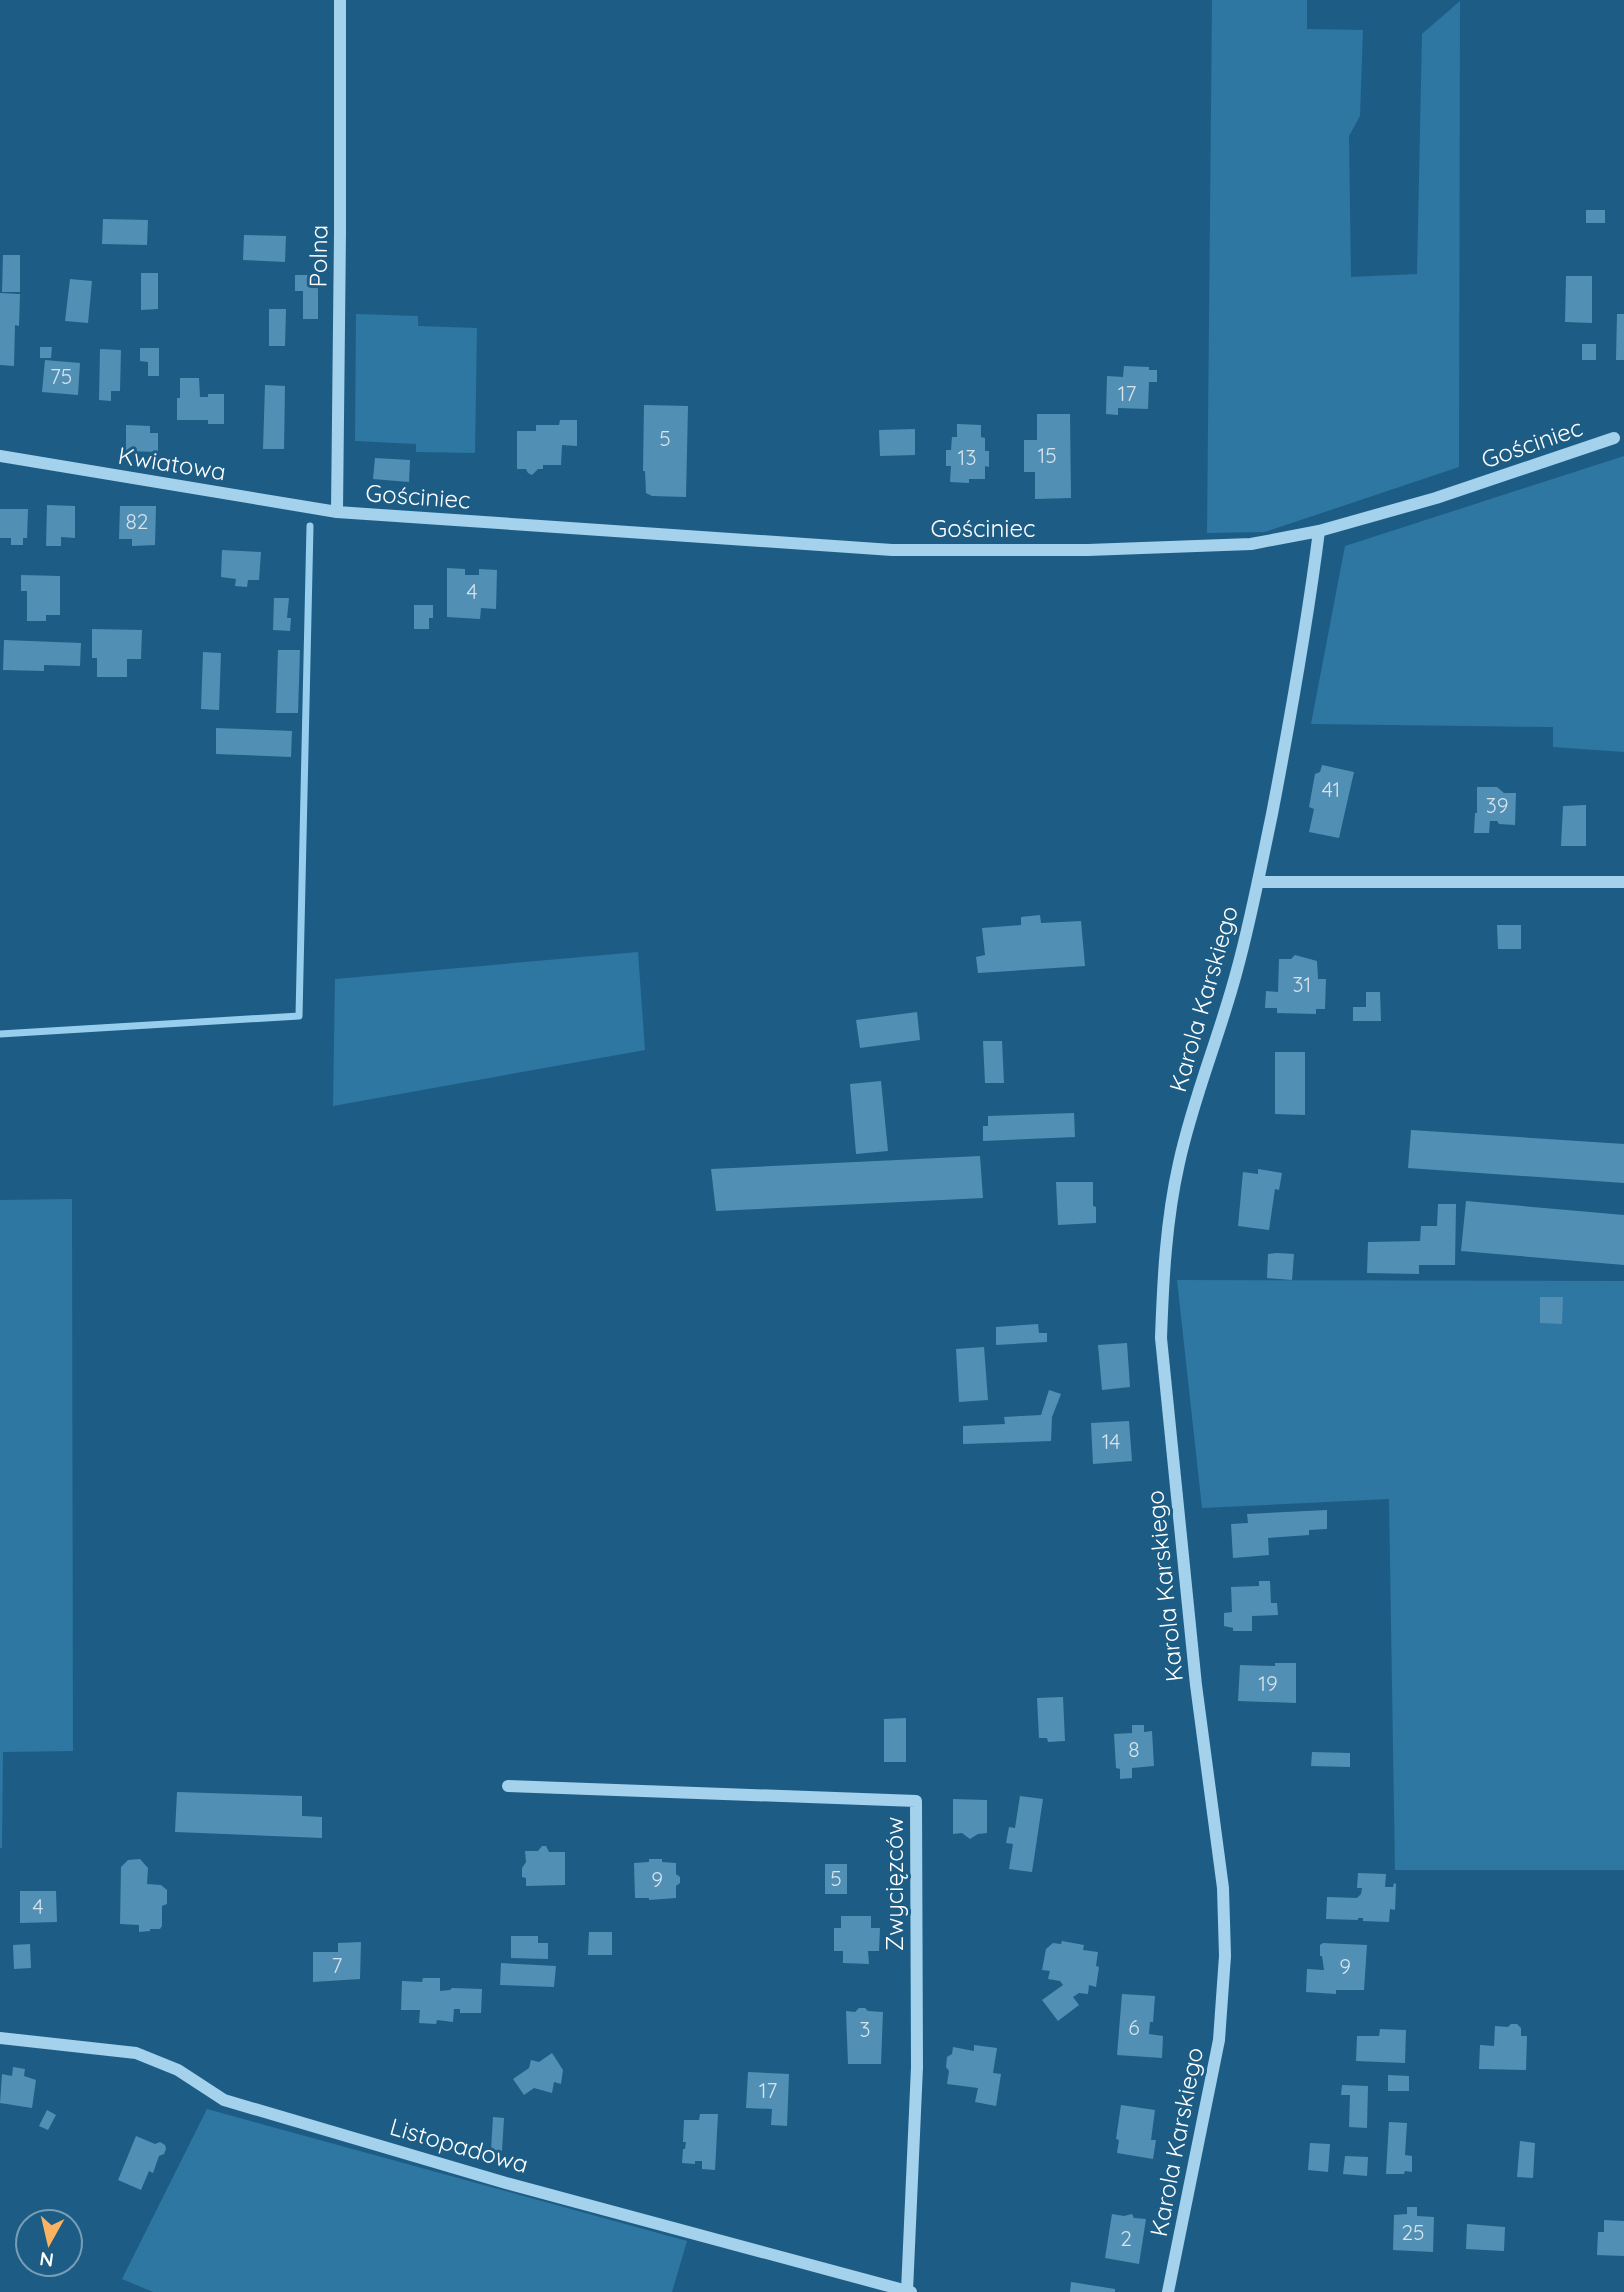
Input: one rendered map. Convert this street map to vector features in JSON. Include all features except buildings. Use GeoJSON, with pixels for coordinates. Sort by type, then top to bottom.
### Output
{"type":"FeatureCollection","features":[{"type":"Feature","properties":{"kind":"street","name":"Polna"},"geometry":{"type":"LineString","coordinates":[[337,512],[341,233],[340,0]]}},
{"type":"Feature","properties":{"kind":"street","name":"Gościniec"},"geometry":{"type":"LineString","coordinates":[[337,512],[892,550],[1186,548],[1251,544],[1319,531],[1436,498],[1615,438]]}},
{"type":"Feature","properties":{"kind":"street","name":"Kwiatowa"},"geometry":{"type":"LineString","coordinates":[[0,456],[337,512]]}},
{"type":"Feature","properties":{"kind":"street","name":"Karola Karskiego"},"geometry":{"type":"LineString","coordinates":[[1168,2292],[1219,2040],[1225,1956],[1223,1888],[1196,1685],[1161,1338],[1163,1283],[1179,1163],[1237,971],[1258,882],[1292,714],[1319,531]]}},
{"type":"Feature","properties":{"kind":"street","name":"Karola Karskiego"},"geometry":{"type":"LineString","coordinates":[[1258,882],[1624,882]]}},
{"type":"Feature","properties":{"kind":"street","name":"Zwycięzców"},"geometry":{"type":"LineString","coordinates":[[508,1786],[916,1801],[917,2067],[909,2291]]}},
{"type":"Feature","properties":{"kind":"street","name":"Listopadowa"},"geometry":{"type":"LineString","coordinates":[[0,2038],[136,2053],[178,2070],[225,2100],[506,2183],[909,2291]]}},
{"type":"Feature","properties":{"kind":"shaded area"},"geometry":{"type":"Polygon","coordinates":[[[1212,0],[1307,0],[1307,29],[1363,30],[1360,116],[1349,136],[1351,277],[1417,274],[1422,34],[1460,1],[1459,467],[1265,532],[1207,533],[1212,0]]]}},
{"type":"Feature","properties":{"kind":"shaded area"},"geometry":{"type":"Polygon","coordinates":[[[356,314],[418,316],[418,326],[477,328],[475,453],[416,452],[416,444],[355,441],[356,314]]]}},
{"type":"Feature","properties":{"kind":"shaded area"},"geometry":{"type":"Polygon","coordinates":[[[1624,456],[1624,752],[1553,747],[1553,727],[1311,724],[1345,546],[1624,456]]]}},
{"type":"Feature","properties":{"kind":"shaded area"},"geometry":{"type":"Polygon","coordinates":[[[638,952],[645,1050],[333,1106],[335,979],[638,952]]]}},
{"type":"Feature","properties":{"kind":"shaded area"},"geometry":{"type":"Polygon","coordinates":[[[72,1199],[73,1751],[3,1752],[0,1848],[0,1200],[72,1199]]]}},
{"type":"Feature","properties":{"kind":"shaded area"},"geometry":{"type":"Polygon","coordinates":[[[1177,1280],[1624,1281],[1624,1870],[1395,1870],[1389,1499],[1202,1508],[1177,1280]]]}},
{"type":"Feature","properties":{"kind":"shaded area"},"geometry":{"type":"Polygon","coordinates":[[[207,2109],[687,2241],[672,2292],[153,2292],[122,2279],[207,2109]]]}},
{"type":"Feature","properties":{"kind":"waterway"},"geometry":{"type":"LineString","coordinates":[[0,1034],[299,1016],[310,526]]}}]}
